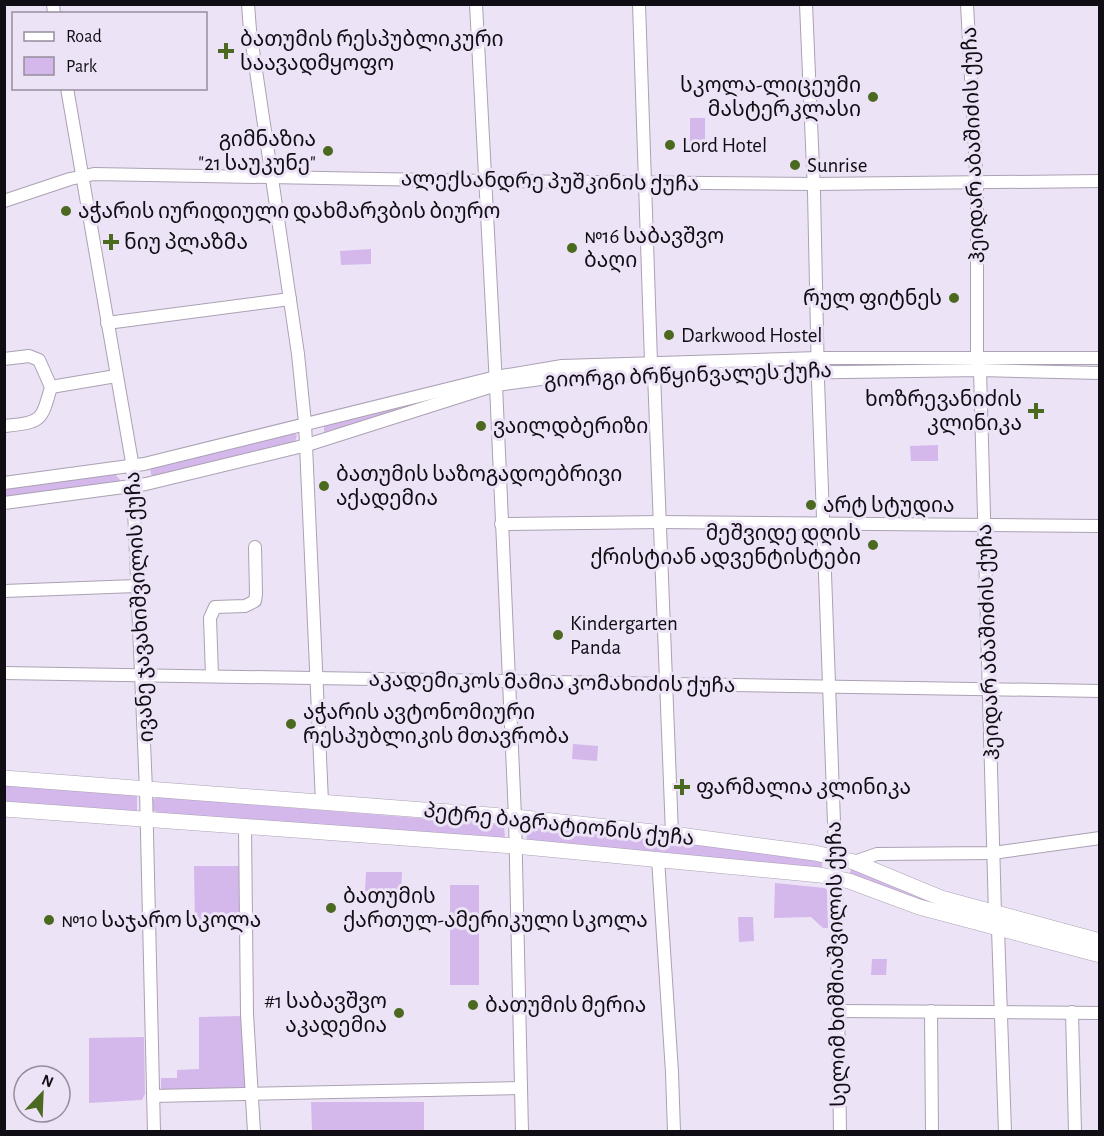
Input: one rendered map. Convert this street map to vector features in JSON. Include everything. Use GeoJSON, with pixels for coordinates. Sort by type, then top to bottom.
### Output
{"type":"FeatureCollection","features":[{"type":"Feature","properties":{"kind":"main road","name":"პეტრე ბაგრატიონის ქუჩა"},"geometry":{"type":"LineString","coordinates":[[4,778],[515,817],[672,834],[834,856],[941,898],[1100,941]]}},
{"type":"Feature","properties":{"kind":"main road","name":"პეტრე ბაგრატიონის ქუჩა"},"geometry":{"type":"LineString","coordinates":[[4,809],[515,846],[836,878],[918,907],[1100,955]]}},
{"type":"Feature","properties":{"kind":"street"},"geometry":{"type":"LineString","coordinates":[[248,4],[251,41],[298,354],[305,423],[322,802]]}},
{"type":"Feature","properties":{"kind":"street"},"geometry":{"type":"LineString","coordinates":[[476,4],[496,381],[515,817],[522,1131]]}},
{"type":"Feature","properties":{"kind":"street"},"geometry":{"type":"LineString","coordinates":[[639,4],[672,834]]}},
{"type":"Feature","properties":{"kind":"street","name":"სელიმ ხიმშიაშვილის ქუჩა"},"geometry":{"type":"LineString","coordinates":[[806,4],[836,878],[840,1131]]}},
{"type":"Feature","properties":{"kind":"street","name":"ჰეიდარ აბაშიძის ქუჩა"},"geometry":{"type":"LineString","coordinates":[[967,4],[976,182],[995,914]]}},
{"type":"Feature","properties":{"kind":"street","name":"ივანე ჯავახიშვილის ქუჩა"},"geometry":{"type":"LineString","coordinates":[[67,90],[133,466],[147,820],[154,1131]]}},
{"type":"Feature","properties":{"kind":"street","name":"ალექსანდრე პუშკინის ქუჩა"},"geometry":{"type":"LineString","coordinates":[[6,199],[83,176],[120,174],[813,184],[1100,181]]}},
{"type":"Feature","properties":{"kind":"street"},"geometry":{"type":"LineString","coordinates":[[107,324],[290,299]]}},
{"type":"Feature","properties":{"kind":"street"},"geometry":{"type":"LineString","coordinates":[[4,359],[29,356],[39,360],[51,387],[44,412],[38,420],[4,426]]}},
{"type":"Feature","properties":{"kind":"street","name":"გიორგი ბრწყინვალეს ქუჩა"},"geometry":{"type":"LineString","coordinates":[[652,368],[818,357],[979,364],[1100,373]]}},
{"type":"Feature","properties":{"kind":"street","name":"გიორგი ბრწყინვალეს ქუჩა"},"geometry":{"type":"LineString","coordinates":[[4,483],[133,466],[218,447],[305,423],[562,366],[818,371],[1100,358]]}},
{"type":"Feature","properties":{"kind":"street"},"geometry":{"type":"LineString","coordinates":[[51,387],[116,376]]}},
{"type":"Feature","properties":{"kind":"street","name":"გიორგი ბრწყინვალეს ქუჩა"},"geometry":{"type":"LineString","coordinates":[[4,503],[134,486],[307,445],[496,381]]}},
{"type":"Feature","properties":{"kind":"street"},"geometry":{"type":"LineString","coordinates":[[501,525],[660,522],[1100,526]]}},
{"type":"Feature","properties":{"kind":"street"},"geometry":{"type":"LineString","coordinates":[[212,676],[210,618],[215,607],[245,606],[255,601],[255,547]]}},
{"type":"Feature","properties":{"kind":"street"},"geometry":{"type":"LineString","coordinates":[[4,591],[136,586]]}},
{"type":"Feature","properties":{"kind":"street","name":"აკადემიკოს მამია კომახიძის ქუჩა"},"geometry":{"type":"LineString","coordinates":[[4,673],[1100,691]]}},
{"type":"Feature","properties":{"kind":"street"},"geometry":{"type":"LineString","coordinates":[[245,827],[247,1014],[254,1131]]}},
{"type":"Feature","properties":{"kind":"street"},"geometry":{"type":"LineString","coordinates":[[854,862],[877,854],[993,853],[1100,838]]}},
{"type":"Feature","properties":{"kind":"street"},"geometry":{"type":"LineString","coordinates":[[658,859],[674,1131]]}},
{"type":"Feature","properties":{"kind":"street"},"geometry":{"type":"LineString","coordinates":[[998,929],[1005,1131]]}},
{"type":"Feature","properties":{"kind":"street"},"geometry":{"type":"LineString","coordinates":[[839,1011],[1100,1013]]}},
{"type":"Feature","properties":{"kind":"street"},"geometry":{"type":"LineString","coordinates":[[930,1011],[932,1131]]}},
{"type":"Feature","properties":{"kind":"street"},"geometry":{"type":"LineString","coordinates":[[1072,1012],[1075,1131]]}},
{"type":"Feature","properties":{"kind":"street"},"geometry":{"type":"LineString","coordinates":[[153,1096],[521,1088]]}},
{"type":"Feature","properties":{"kind":"green space"},"geometry":{"type":"Polygon","coordinates":[[[690,118],[705,118],[705,147],[690,147],[690,118]]]}},
{"type":"Feature","properties":{"kind":"green space"},"geometry":{"type":"Polygon","coordinates":[[[371,249],[371,264],[341,265],[340,251],[371,249]]]}},
{"type":"Feature","properties":{"kind":"green space"},"geometry":{"type":"Polygon","coordinates":[[[478,385],[478,387],[324,432],[324,426],[478,385]]]}},
{"type":"Feature","properties":{"kind":"green space"},"geometry":{"type":"Polygon","coordinates":[[[292,432],[297,435],[295,442],[152,478],[150,468],[292,432]]]}},
{"type":"Feature","properties":{"kind":"green space"},"geometry":{"type":"Polygon","coordinates":[[[938,445],[938,461],[911,461],[910,446],[938,445]]]}},
{"type":"Feature","properties":{"kind":"green space"},"geometry":{"type":"Polygon","coordinates":[[[115,474],[120,480],[119,485],[5,500],[4,488],[115,474]]]}},
{"type":"Feature","properties":{"kind":"green space"},"geometry":{"type":"Polygon","coordinates":[[[573,744],[598,746],[597,761],[572,759],[573,744]]]}},
{"type":"Feature","properties":{"kind":"green space"},"geometry":{"type":"Polygon","coordinates":[[[4,784],[134,795],[137,796],[137,811],[132,813],[5,803],[4,784]]]}},
{"type":"Feature","properties":{"kind":"green space"},"geometry":{"type":"Polygon","coordinates":[[[160,797],[504,825],[505,838],[158,813],[153,810],[153,799],[160,797]]]}},
{"type":"Feature","properties":{"kind":"green space"},"geometry":{"type":"Polygon","coordinates":[[[528,825],[816,858],[822,862],[822,869],[526,844],[528,825]]]}},
{"type":"Feature","properties":{"kind":"green space"},"geometry":{"type":"Polygon","coordinates":[[[194,866],[245,866],[246,926],[195,926],[194,866]]]}},
{"type":"Feature","properties":{"kind":"green space"},"geometry":{"type":"Polygon","coordinates":[[[852,868],[935,904],[934,906],[849,875],[852,868]]]}},
{"type":"Feature","properties":{"kind":"green space"},"geometry":{"type":"Polygon","coordinates":[[[366,872],[402,872],[401,892],[365,891],[366,872]]]}},
{"type":"Feature","properties":{"kind":"green space"},"geometry":{"type":"Polygon","coordinates":[[[775,883],[825,888],[827,890],[828,928],[823,928],[811,917],[774,918],[775,883]]]}},
{"type":"Feature","properties":{"kind":"green space"},"geometry":{"type":"Polygon","coordinates":[[[450,885],[479,885],[479,985],[450,985],[450,885]]]}},
{"type":"Feature","properties":{"kind":"green space"},"geometry":{"type":"Polygon","coordinates":[[[738,917],[753,917],[754,941],[739,942],[738,917]]]}},
{"type":"Feature","properties":{"kind":"green space"},"geometry":{"type":"Polygon","coordinates":[[[872,959],[887,959],[886,975],[871,975],[872,959]]]}},
{"type":"Feature","properties":{"kind":"green space"},"geometry":{"type":"Polygon","coordinates":[[[241,1016],[247,1089],[161,1091],[161,1078],[177,1078],[177,1070],[199,1069],[199,1017],[241,1016]]]}},
{"type":"Feature","properties":{"kind":"green space"},"geometry":{"type":"Polygon","coordinates":[[[144,1037],[145,1094],[142,1100],[89,1103],[89,1038],[144,1037]]]}},
{"type":"Feature","properties":{"kind":"green space"},"geometry":{"type":"Polygon","coordinates":[[[311,1102],[424,1102],[424,1131],[312,1131],[311,1102]]]}},
{"type":"Feature","properties":{"kind":"place","name":"ბათუმის რესპუბლიკური საავადმყოფო"},"geometry":{"type":"Point","coordinates":[226,51]}},
{"type":"Feature","properties":{"kind":"place","name":"სკოლა-ლიცეუმი მასტერკლასი"},"geometry":{"type":"Point","coordinates":[873,97]}},
{"type":"Feature","properties":{"kind":"place","name":"Lord Hotel"},"geometry":{"type":"Point","coordinates":[670,145]}},
{"type":"Feature","properties":{"kind":"place","name":"გიმნაზია \"21 საუკუნე\""},"geometry":{"type":"Point","coordinates":[328,151]}},
{"type":"Feature","properties":{"kind":"place","name":"Sunrise"},"geometry":{"type":"Point","coordinates":[795,165]}},
{"type":"Feature","properties":{"kind":"place","name":"აჭარის იურიდიული დახმარვბის ბიურო"},"geometry":{"type":"Point","coordinates":[66,211]}},
{"type":"Feature","properties":{"kind":"place","name":"ნიუ პლაზმა"},"geometry":{"type":"Point","coordinates":[111,242]}},
{"type":"Feature","properties":{"kind":"place","name":"№16 საბავშვო ბაღი"},"geometry":{"type":"Point","coordinates":[572,248]}},
{"type":"Feature","properties":{"kind":"place","name":"რულ ფიტნეს"},"geometry":{"type":"Point","coordinates":[954,298]}},
{"type":"Feature","properties":{"kind":"place","name":"Darkwood Hostel"},"geometry":{"type":"Point","coordinates":[669,335]}},
{"type":"Feature","properties":{"kind":"place","name":"ხოზრევანიძის კლინიკა"},"geometry":{"type":"Point","coordinates":[1036,411]}},
{"type":"Feature","properties":{"kind":"place","name":"ვაილდბერიზი"},"geometry":{"type":"Point","coordinates":[481,426]}},
{"type":"Feature","properties":{"kind":"place","name":"ბათუმის საზოგადოებრივი აქადემია"},"geometry":{"type":"Point","coordinates":[324,486]}},
{"type":"Feature","properties":{"kind":"place","name":"არტ სტუდია"},"geometry":{"type":"Point","coordinates":[811,505]}},
{"type":"Feature","properties":{"kind":"place","name":"მეშვიდე დღის ქრისტიან ადვენტისტები"},"geometry":{"type":"Point","coordinates":[873,545]}},
{"type":"Feature","properties":{"kind":"place","name":"Kindergarten Panda"},"geometry":{"type":"Point","coordinates":[558,635]}},
{"type":"Feature","properties":{"kind":"place","name":"აჭარის ავტონომიური რესპუბლიკის მთავრობა"},"geometry":{"type":"Point","coordinates":[291,724]}},
{"type":"Feature","properties":{"kind":"place","name":"ფარმალია კლინიკა"},"geometry":{"type":"Point","coordinates":[682,787]}},
{"type":"Feature","properties":{"kind":"place","name":"ბათუმის ქართულ-ამერიკული სკოლა"},"geometry":{"type":"Point","coordinates":[331,908]}},
{"type":"Feature","properties":{"kind":"place","name":"№10 საჯარო სკოლა"},"geometry":{"type":"Point","coordinates":[49,920]}},
{"type":"Feature","properties":{"kind":"place","name":"ბათუმის მერია"},"geometry":{"type":"Point","coordinates":[473,1005]}},
{"type":"Feature","properties":{"kind":"place","name":"#1 საბავშვო აკადემია"},"geometry":{"type":"Point","coordinates":[399,1013]}}]}
